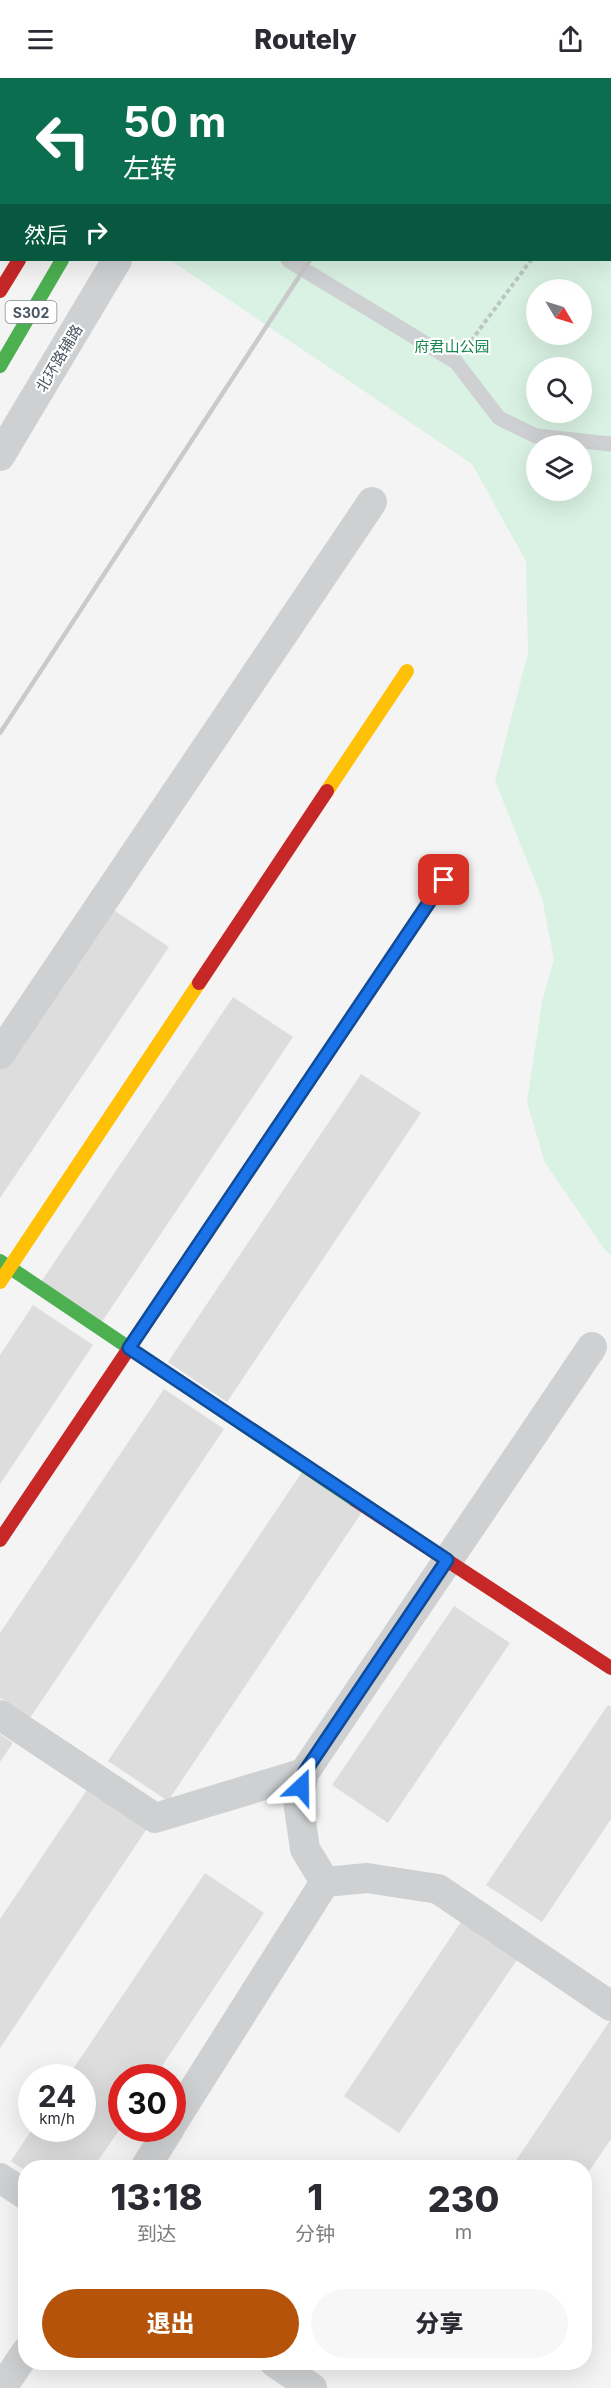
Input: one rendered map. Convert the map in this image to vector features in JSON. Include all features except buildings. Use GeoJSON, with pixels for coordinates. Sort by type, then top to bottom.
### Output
{"type":"FeatureCollection","features":[{"type":"Feature","properties":{"kind":"main road","name":"S302"},"geometry":{"type":"LineString","coordinates":[[0,291],[18,261]]}},
{"type":"Feature","properties":{"kind":"main road","name":"S302"},"geometry":{"type":"LineString","coordinates":[[0,366],[61,261]]}},
{"type":"Feature","properties":{"kind":"main road"},"geometry":{"type":"LineString","coordinates":[[0,1282],[5,1264],[406,671]]}},
{"type":"Feature","properties":{"kind":"main road"},"geometry":{"type":"LineString","coordinates":[[0,1540],[444,880]]}},
{"type":"Feature","properties":{"kind":"main road"},"geometry":{"type":"LineString","coordinates":[[5,1264],[611,1668]]}},
{"type":"Feature","properties":{"kind":"street","name":"北环路辅路"},"geometry":{"type":"LineString","coordinates":[[0,456],[116,261]]}},
{"type":"Feature","properties":{"kind":"street"},"geometry":{"type":"LineString","coordinates":[[0,1054],[372,502]]}},
{"type":"Feature","properties":{"kind":"street"},"geometry":{"type":"LineString","coordinates":[[325,1882],[304,1849],[298,1802],[304,1773],[592,1347]]}},
{"type":"Feature","properties":{"kind":"street"},"geometry":{"type":"LineString","coordinates":[[0,1715],[155,1818],[304,1773]]}},
{"type":"Feature","properties":{"kind":"street"},"geometry":{"type":"LineString","coordinates":[[325,1882],[367,1878],[438,1889],[611,2006]]}},
{"type":"Feature","properties":{"kind":"street"},"geometry":{"type":"LineString","coordinates":[[186,2102],[325,1882]]}},
{"type":"Feature","properties":{"kind":"street"},"geometry":{"type":"LineString","coordinates":[[150,2160],[161,2142]]}},
{"type":"Feature","properties":{"kind":"street"},"geometry":{"type":"LineString","coordinates":[[0,2178],[18,2190]]}},
{"type":"Feature","properties":{"kind":"street"},"geometry":{"type":"LineString","coordinates":[[2,2388],[18,2364]]}},
{"type":"Feature","properties":{"kind":"lane"},"geometry":{"type":"LineString","coordinates":[[290,261],[456,362],[499,418],[536,436],[611,444]]}},
{"type":"Feature","properties":{"kind":"path"},"geometry":{"type":"LineString","coordinates":[[456,362],[530,261]]}},
{"type":"Feature","properties":{"kind":"green space","name":"府君山公园"},"geometry":{"type":"Polygon","coordinates":[[[171,261],[611,261],[611,1256],[545,1163],[527,1102],[542,1002],[554,959],[542,898],[495,781],[528,653],[526,561],[472,464],[171,261]]]}},
{"type":"Feature","properties":{"kind":"railway"},"geometry":{"type":"LineString","coordinates":[[0,733],[309,261]]}},
{"type":"Feature","properties":{"kind":"traffic: fast"},"geometry":{"type":"LineString","coordinates":[[0,366],[61,261]]}},
{"type":"Feature","properties":{"kind":"traffic: fast"},"geometry":{"type":"LineString","coordinates":[[0,1261],[355,1500]]}},
{"type":"Feature","properties":{"kind":"traffic: slow"},"geometry":{"type":"LineString","coordinates":[[327,791],[407,671]]}},
{"type":"Feature","properties":{"kind":"traffic: slow"},"geometry":{"type":"LineString","coordinates":[[208,1231],[444,880]]}},
{"type":"Feature","properties":{"kind":"traffic: slow"},"geometry":{"type":"LineString","coordinates":[[0,1282],[199,983]]}},
{"type":"Feature","properties":{"kind":"traffic: jam"},"geometry":{"type":"LineString","coordinates":[[0,291],[18,261]]}},
{"type":"Feature","properties":{"kind":"traffic: jam"},"geometry":{"type":"LineString","coordinates":[[199,983],[327,791]]}},
{"type":"Feature","properties":{"kind":"traffic: jam"},"geometry":{"type":"LineString","coordinates":[[0,1540],[208,1231]]}},
{"type":"Feature","properties":{"kind":"traffic: jam"},"geometry":{"type":"LineString","coordinates":[[355,1500],[611,1668]]}},
{"type":"Feature","properties":{"kind":"route"},"geometry":{"type":"LineString","coordinates":[[301,1787],[304,1773],[447,1560],[129,1348],[444,880]]}}]}
